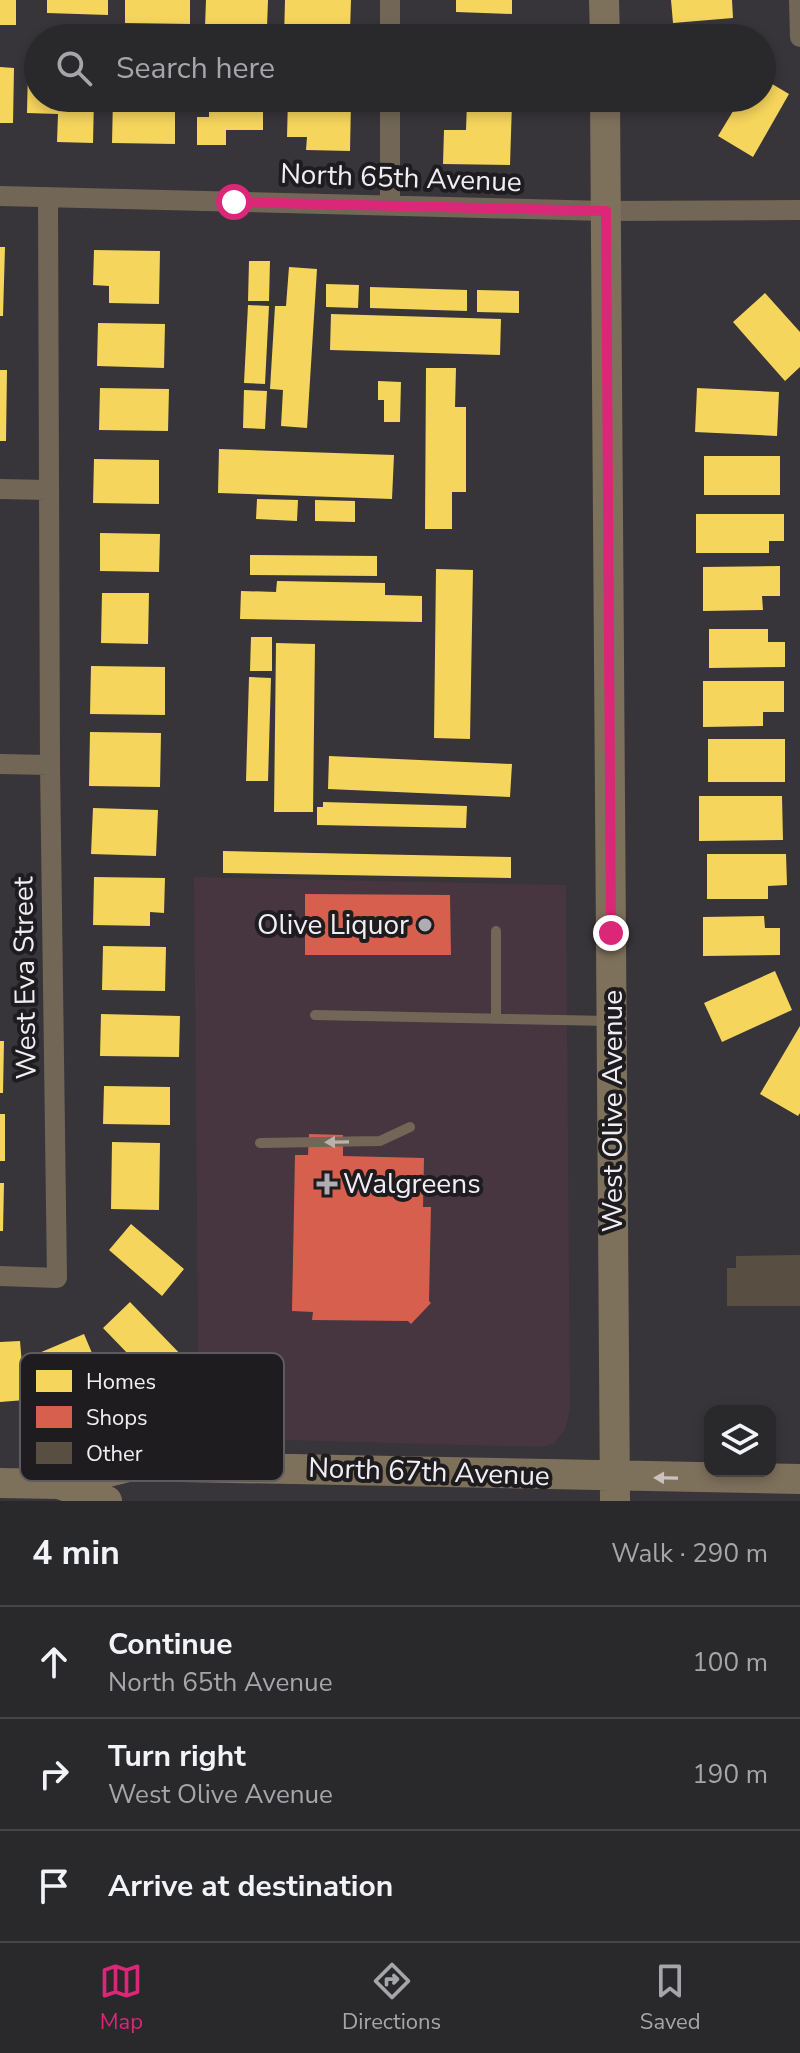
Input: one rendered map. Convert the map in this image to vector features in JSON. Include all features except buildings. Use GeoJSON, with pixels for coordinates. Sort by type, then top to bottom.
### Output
{"type":"FeatureCollection","features":[{"type":"Feature","properties":{"kind":"main road"},"geometry":{"type":"LineString","coordinates":[[604,0],[605,24]]}},
{"type":"Feature","properties":{"kind":"main road","name":"West Olive Avenue"},"geometry":{"type":"LineString","coordinates":[[605,112],[615,1489]]}},
{"type":"Feature","properties":{"kind":"main road","name":"North 67th Avenue"},"geometry":{"type":"LineString","coordinates":[[284,1473],[615,1489],[800,1479]]}},
{"type":"Feature","properties":{"kind":"main road","name":"North 67th Avenue"},"geometry":{"type":"LineString","coordinates":[[0,1483],[59,1484],[71,1481]]}},
{"type":"Feature","properties":{"kind":"main road","name":"North 67th Avenue"},"geometry":{"type":"LineString","coordinates":[[59,1484],[107,1501]]}},
{"type":"Feature","properties":{"kind":"street"},"geometry":{"type":"LineString","coordinates":[[390,0],[390,24]]}},
{"type":"Feature","properties":{"kind":"street"},"geometry":{"type":"LineString","coordinates":[[799,0],[800,37]]}},
{"type":"Feature","properties":{"kind":"street"},"geometry":{"type":"LineString","coordinates":[[390,112],[390,204]]}},
{"type":"Feature","properties":{"kind":"street","name":"North 65th Avenue"},"geometry":{"type":"LineString","coordinates":[[0,196],[606,211],[800,210]]}},
{"type":"Feature","properties":{"kind":"street","name":"West Eva Street"},"geometry":{"type":"LineString","coordinates":[[0,1276],[57,1278],[50,765],[48,197]]}},
{"type":"Feature","properties":{"kind":"street"},"geometry":{"type":"LineString","coordinates":[[0,489],[48,490]]}},
{"type":"Feature","properties":{"kind":"street"},"geometry":{"type":"LineString","coordinates":[[0,764],[50,765]]}},
{"type":"Feature","properties":{"kind":"lane"},"geometry":{"type":"LineString","coordinates":[[496,931],[496,1019]]}},
{"type":"Feature","properties":{"kind":"lane"},"geometry":{"type":"LineString","coordinates":[[315,1015],[612,1021]]}},
{"type":"Feature","properties":{"kind":"lane"},"geometry":{"type":"LineString","coordinates":[[260,1143],[380,1141],[410,1127]]}},
{"type":"Feature","properties":{"kind":"shaded area"},"geometry":{"type":"Polygon","coordinates":[[[194,877],[566,885],[570,1409],[565,1430],[553,1444],[540,1447],[284,1440],[284,1353],[198,1353],[194,877]]]}},
{"type":"Feature","properties":{"kind":"place","name":"Olive Liquor"},"geometry":{"type":"Point","coordinates":[425,925]}},
{"type":"Feature","properties":{"kind":"place","name":"Walgreens"},"geometry":{"type":"Point","coordinates":[327,1184]}},
{"type":"Feature","properties":{"kind":"route"},"geometry":{"type":"LineString","coordinates":[[234,202],[606,211],[611,933]]}}]}
